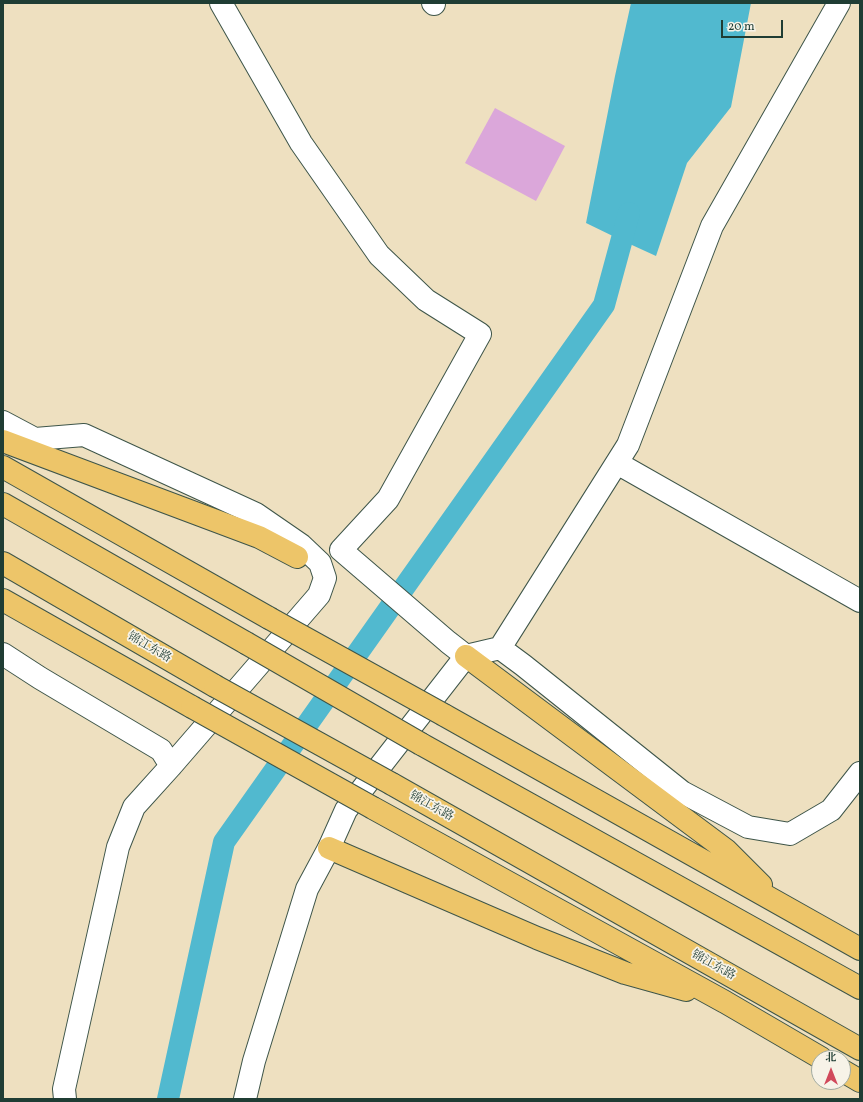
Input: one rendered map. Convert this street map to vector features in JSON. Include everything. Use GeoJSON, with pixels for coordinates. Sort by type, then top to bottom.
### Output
{"type":"FeatureCollection","features":[{"type":"Feature","properties":{"kind":"main road"},"geometry":{"type":"LineString","coordinates":[[3,441],[259,537],[297,557]]}},
{"type":"Feature","properties":{"kind":"main road"},"geometry":{"type":"LineString","coordinates":[[3,467],[269,618],[860,949]]}},
{"type":"Feature","properties":{"kind":"main road"},"geometry":{"type":"LineString","coordinates":[[3,504],[421,744],[860,988]]}},
{"type":"Feature","properties":{"kind":"main road","name":"锦江东路"},"geometry":{"type":"LineString","coordinates":[[3,563],[215,686],[392,784],[860,1049]]}},
{"type":"Feature","properties":{"kind":"main road"},"geometry":{"type":"LineString","coordinates":[[3,600],[373,808],[725,1002],[811,1052]]}},
{"type":"Feature","properties":{"kind":"main road"},"geometry":{"type":"LineString","coordinates":[[466,656],[726,850],[784,906]]}},
{"type":"Feature","properties":{"kind":"main road"},"geometry":{"type":"LineString","coordinates":[[329,848],[537,938],[625,973],[725,1002]]}},
{"type":"Feature","properties":{"kind":"main road"},"geometry":{"type":"LineString","coordinates":[[851,1076],[860,1081]]}},
{"type":"Feature","properties":{"kind":"street"},"geometry":{"type":"LineString","coordinates":[[221,3],[302,143],[380,255],[426,300],[480,334],[388,499],[341,550],[320,563],[297,557]]}},
{"type":"Feature","properties":{"kind":"street"},"geometry":{"type":"LineString","coordinates":[[245,1099],[254,1061],[308,889],[346,810],[466,656],[500,648],[628,445],[712,226],[839,3]]}},
{"type":"Feature","properties":{"kind":"street"},"geometry":{"type":"LineString","coordinates":[[3,422],[35,439],[84,435],[256,514],[302,545],[320,563],[325,578],[319,595],[134,807],[118,847],[64,1089],[65,1099]]}},
{"type":"Feature","properties":{"kind":"street"},"geometry":{"type":"LineString","coordinates":[[617,463],[860,601]]}},
{"type":"Feature","properties":{"kind":"street"},"geometry":{"type":"LineString","coordinates":[[341,550],[372,578],[466,656]]}},
{"type":"Feature","properties":{"kind":"street"},"geometry":{"type":"LineString","coordinates":[[500,648],[682,792],[748,826],[790,834],[831,810],[860,773]]}},
{"type":"Feature","properties":{"kind":"street"},"geometry":{"type":"LineString","coordinates":[[3,654],[40,678],[161,750],[171,766]]}},
{"type":"Feature","properties":{"kind":"water"},"geometry":{"type":"Polygon","coordinates":[[[631,3],[751,3],[731,107],[687,163],[656,256],[586,223],[631,3]]]}},
{"type":"Feature","properties":{"kind":"building"},"geometry":{"type":"Polygon","coordinates":[[[495,108],[565,146],[536,201],[465,163],[495,108]]]}},
{"type":"Feature","properties":{"kind":"waterway"},"geometry":{"type":"LineString","coordinates":[[168,1099],[224,842],[604,305],[629,213]]}}]}
